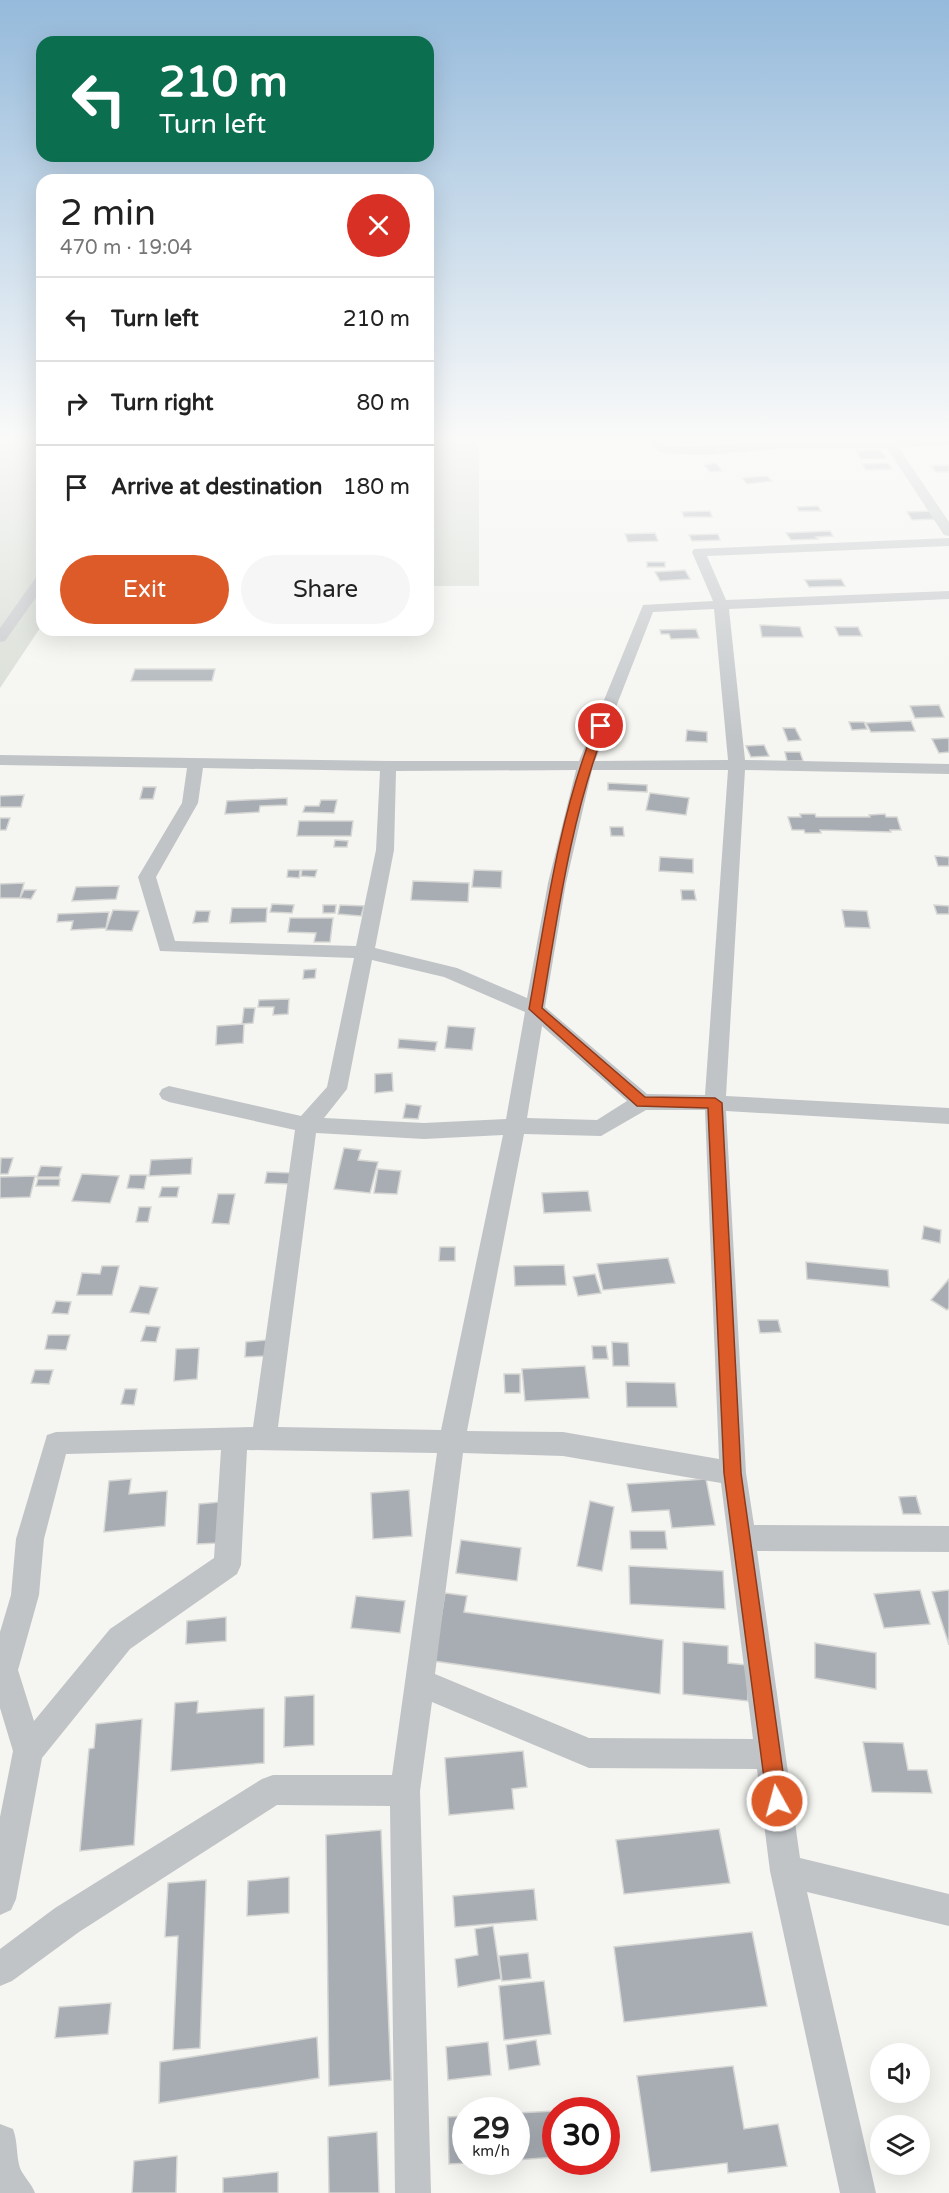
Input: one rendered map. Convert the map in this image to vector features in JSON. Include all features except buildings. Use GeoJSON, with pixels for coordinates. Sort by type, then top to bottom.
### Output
{"type":"FeatureCollection","features":[{"type":"Feature","properties":{"kind":"street"},"geometry":{"type":"LineString","coordinates":[[858,2193],[786,1871],[733,1473],[715,1103],[738,765],[721,604],[699,552],[949,542]]}},
{"type":"Feature","properties":{"kind":"street"},"geometry":{"type":"LineString","coordinates":[[0,638],[36,587]]}},
{"type":"Feature","properties":{"kind":"street"},"geometry":{"type":"LineString","coordinates":[[413,2193],[405,1791],[452,1441],[515,1126],[557,883],[585,765],[648,608],[949,595]]}},
{"type":"Feature","properties":{"kind":"street"},"geometry":{"type":"LineString","coordinates":[[0,760],[388,766],[738,765],[949,769]]}},
{"type":"Feature","properties":{"kind":"street"},"geometry":{"type":"LineString","coordinates":[[196,763],[190,803],[147,877],[167,946],[365,952],[450,972],[535,1009],[642,1102]]}},
{"type":"Feature","properties":{"kind":"street"},"geometry":{"type":"LineString","coordinates":[[264,1438],[306,1125],[337,1089],[385,850],[388,766]]}},
{"type":"Feature","properties":{"kind":"street"},"geometry":{"type":"LineString","coordinates":[[169,1094],[306,1125],[424,1131],[515,1126],[601,1128],[642,1102],[715,1103],[949,1116]]}},
{"type":"Feature","properties":{"kind":"street"},"geometry":{"type":"LineString","coordinates":[[0,1899],[28,1751],[3,1670],[5,1645],[25,1595],[30,1539],[56,1443],[264,1438],[562,1444],[733,1473]]}},
{"type":"Feature","properties":{"kind":"street"},"geometry":{"type":"LineString","coordinates":[[28,1751],[120,1639],[227,1565],[235,1439]]}},
{"type":"Feature","properties":{"kind":"street"},"geometry":{"type":"LineString","coordinates":[[742,1539],[949,1539]]}},
{"type":"Feature","properties":{"kind":"street"},"geometry":{"type":"LineString","coordinates":[[420,1682],[589,1753],[771,1754]]}},
{"type":"Feature","properties":{"kind":"street"},"geometry":{"type":"LineString","coordinates":[[0,1969],[67,1920],[273,1790],[405,1791]]}},
{"type":"Feature","properties":{"kind":"street"},"geometry":{"type":"LineString","coordinates":[[786,1871],[949,1910]]}},
{"type":"Feature","properties":{"kind":"street"},"geometry":{"type":"LineString","coordinates":[[0,2142],[3,2176],[17,2193]]}},
{"type":"Feature","properties":{"kind":"shaded area"},"geometry":{"type":"Polygon","coordinates":[[[0,538],[36,538],[36,634],[0,688],[0,538]]]}},
{"type":"Feature","properties":{"kind":"shaded area"},"geometry":{"type":"Polygon","coordinates":[[[434,538],[479,538],[479,586],[434,586],[434,538]]]}},
{"type":"Feature","properties":{"kind":"route"},"geometry":{"type":"LineString","coordinates":[[601,726],[585,765],[557,883],[535,1009],[642,1102],[715,1103],[733,1473],[777,1801]]}}]}
